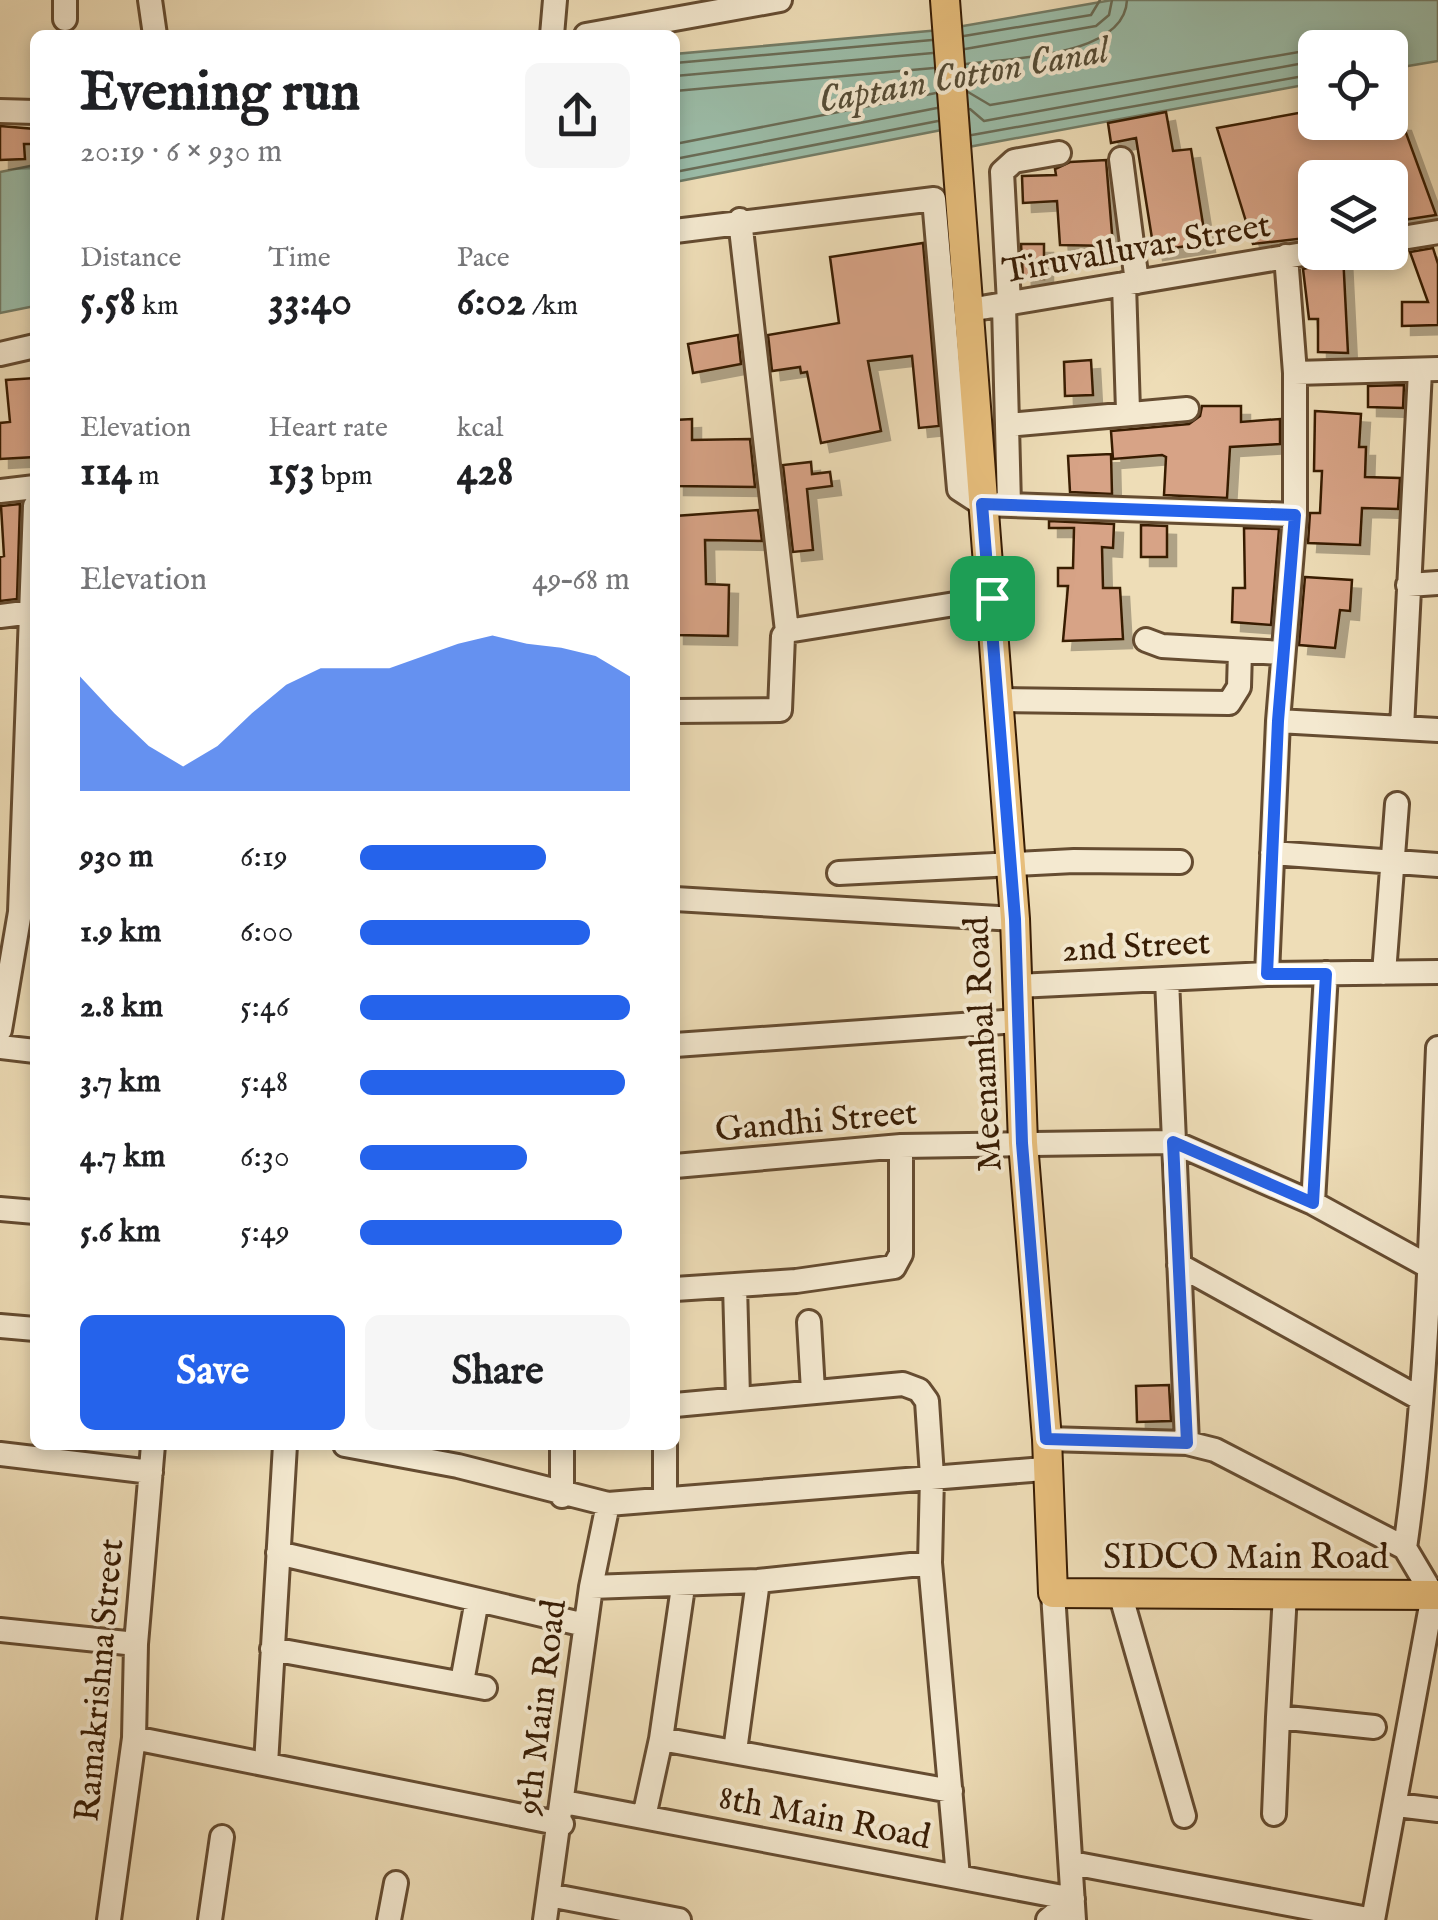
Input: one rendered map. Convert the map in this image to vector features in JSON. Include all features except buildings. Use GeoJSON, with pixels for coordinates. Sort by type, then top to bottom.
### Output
{"type":"FeatureCollection","features":[{"type":"Feature","properties":{"kind":"main road","name":"Meenambal Road"},"geometry":{"type":"LineString","coordinates":[[946,12],[968,310],[996,505],[992,598],[1015,919],[1022,1143],[1046,1439],[1044,1469],[1053,1593]]}},
{"type":"Feature","properties":{"kind":"main road","name":"SIDCO Main Road"},"geometry":{"type":"LineString","coordinates":[[1053,1593],[1436,1594]]}},
{"type":"Feature","properties":{"kind":"street"},"geometry":{"type":"LineString","coordinates":[[150,0],[154,30]]}},
{"type":"Feature","properties":{"kind":"street"},"geometry":{"type":"LineString","coordinates":[[552,30],[555,0]]}},
{"type":"Feature","properties":{"kind":"street"},"geometry":{"type":"LineString","coordinates":[[614,30],[780,0]]}},
{"type":"Feature","properties":{"kind":"street"},"geometry":{"type":"LineString","coordinates":[[0,112],[30,112]]}},
{"type":"Feature","properties":{"kind":"street"},"geometry":{"type":"LineString","coordinates":[[996,505],[1008,425],[1002,172],[1014,161],[1060,153]]}},
{"type":"Feature","properties":{"kind":"street"},"geometry":{"type":"LineString","coordinates":[[1120,160],[1130,283],[1128,411]]}},
{"type":"Feature","properties":{"kind":"street"},"geometry":{"type":"LineString","coordinates":[[680,230],[934,199],[959,488],[972,502],[1295,515]]}},
{"type":"Feature","properties":{"kind":"street"},"geometry":{"type":"LineString","coordinates":[[740,220],[788,631]]}},
{"type":"Feature","properties":{"kind":"street"},"geometry":{"type":"LineString","coordinates":[[1408,237],[1438,232]]}},
{"type":"Feature","properties":{"kind":"street","name":"Tiruvalluvar Street"},"geometry":{"type":"LineString","coordinates":[[968,310],[1298,254]]}},
{"type":"Feature","properties":{"kind":"street"},"geometry":{"type":"LineString","coordinates":[[1267,974],[1278,721],[1295,515],[1295,373],[1286,256]]}},
{"type":"Feature","properties":{"kind":"street"},"geometry":{"type":"LineString","coordinates":[[0,354],[30,347]]}},
{"type":"Feature","properties":{"kind":"street"},"geometry":{"type":"LineString","coordinates":[[1295,373],[1429,370],[1408,584],[1402,728]]}},
{"type":"Feature","properties":{"kind":"street"},"geometry":{"type":"LineString","coordinates":[[1008,425],[1128,411],[1187,409]]}},
{"type":"Feature","properties":{"kind":"street"},"geometry":{"type":"LineString","coordinates":[[0,491],[30,487]]}},
{"type":"Feature","properties":{"kind":"street"},"geometry":{"type":"LineString","coordinates":[[1408,584],[1438,583]]}},
{"type":"Feature","properties":{"kind":"street"},"geometry":{"type":"LineString","coordinates":[[680,710],[780,710],[783,636],[788,631],[992,598]]}},
{"type":"Feature","properties":{"kind":"street"},"geometry":{"type":"LineString","coordinates":[[0,616],[30,612]]}},
{"type":"Feature","properties":{"kind":"street"},"geometry":{"type":"LineString","coordinates":[[1146,640],[1162,646],[1283,654]]}},
{"type":"Feature","properties":{"kind":"street"},"geometry":{"type":"LineString","coordinates":[[998,700],[1229,703],[1240,687],[1240,651]]}},
{"type":"Feature","properties":{"kind":"street"},"geometry":{"type":"LineString","coordinates":[[0,1030],[18,911],[30,654]]}},
{"type":"Feature","properties":{"kind":"street"},"geometry":{"type":"LineString","coordinates":[[1278,721],[1438,730]]}},
{"type":"Feature","properties":{"kind":"street"},"geometry":{"type":"LineString","coordinates":[[0,761],[25,759]]}},
{"type":"Feature","properties":{"kind":"street"},"geometry":{"type":"LineString","coordinates":[[1384,973],[1397,804]]}},
{"type":"Feature","properties":{"kind":"street"},"geometry":{"type":"LineString","coordinates":[[1272,854],[1438,865]]}},
{"type":"Feature","properties":{"kind":"street"},"geometry":{"type":"LineString","coordinates":[[839,872],[1074,861],[1180,862]]}},
{"type":"Feature","properties":{"kind":"street"},"geometry":{"type":"LineString","coordinates":[[680,899],[1015,919]]}},
{"type":"Feature","properties":{"kind":"street","name":"2nd Street"},"geometry":{"type":"LineString","coordinates":[[1018,986],[1267,974],[1438,972]]}},
{"type":"Feature","properties":{"kind":"street"},"geometry":{"type":"LineString","coordinates":[[1313,1203],[1326,974]]}},
{"type":"Feature","properties":{"kind":"street"},"geometry":{"type":"LineString","coordinates":[[1167,979],[1187,1443]]}},
{"type":"Feature","properties":{"kind":"street"},"geometry":{"type":"LineString","coordinates":[[680,1045],[1019,1021]]}},
{"type":"Feature","properties":{"kind":"street"},"geometry":{"type":"LineString","coordinates":[[0,1048],[30,1051]]}},
{"type":"Feature","properties":{"kind":"street"},"geometry":{"type":"LineString","coordinates":[[1405,1548],[1428,1458],[1421,1399],[1432,1343],[1426,1266],[1436,1220],[1438,1048]]}},
{"type":"Feature","properties":{"kind":"street"},"geometry":{"type":"LineString","coordinates":[[1173,1142],[1313,1203],[1426,1266]]}},
{"type":"Feature","properties":{"kind":"street","name":"Gandhi Street"},"geometry":{"type":"LineString","coordinates":[[680,1166],[900,1146],[1173,1142]]}},
{"type":"Feature","properties":{"kind":"street"},"geometry":{"type":"LineString","coordinates":[[680,1289],[894,1267],[901,1254],[900,1146]]}},
{"type":"Feature","properties":{"kind":"street"},"geometry":{"type":"LineString","coordinates":[[0,1209],[30,1212]]}},
{"type":"Feature","properties":{"kind":"street"},"geometry":{"type":"LineString","coordinates":[[1179,1266],[1421,1399]]}},
{"type":"Feature","properties":{"kind":"street"},"geometry":{"type":"LineString","coordinates":[[735,1285],[738,1397]]}},
{"type":"Feature","properties":{"kind":"street"},"geometry":{"type":"LineString","coordinates":[[809,1322],[814,1391]]}},
{"type":"Feature","properties":{"kind":"street"},"geometry":{"type":"LineString","coordinates":[[0,1326],[30,1329]]}},
{"type":"Feature","properties":{"kind":"street"},"geometry":{"type":"LineString","coordinates":[[680,1404],[903,1384],[919,1390],[926,1401],[932,1476],[930,1563],[958,1878]]}},
{"type":"Feature","properties":{"kind":"street"},"geometry":{"type":"LineString","coordinates":[[1046,1439],[1187,1443],[1242,1460],[1405,1548],[1436,1594],[1427,1684],[1373,1920],[1072,1863]]}},
{"type":"Feature","properties":{"kind":"street","name":"Ramakrishna Street"},"geometry":{"type":"LineString","coordinates":[[109,1920],[134,1738],[136,1644],[153,1450]]}},
{"type":"Feature","properties":{"kind":"street"},"geometry":{"type":"LineString","coordinates":[[266,1764],[285,1450]]}},
{"type":"Feature","properties":{"kind":"street"},"geometry":{"type":"LineString","coordinates":[[402,1450],[460,1455],[562,1496],[608,1504],[1044,1469]]}},
{"type":"Feature","properties":{"kind":"street"},"geometry":{"type":"LineString","coordinates":[[562,1450],[562,1496]]}},
{"type":"Feature","properties":{"kind":"street"},"geometry":{"type":"LineString","coordinates":[[665,1450],[665,1499]]}},
{"type":"Feature","properties":{"kind":"street"},"geometry":{"type":"LineString","coordinates":[[0,1454],[152,1472]]}},
{"type":"Feature","properties":{"kind":"street","name":"9th Main Road"},"geometry":{"type":"LineString","coordinates":[[545,1920],[563,1813],[591,1586],[608,1504]]}},
{"type":"Feature","properties":{"kind":"street"},"geometry":{"type":"LineString","coordinates":[[278,1553],[586,1625]]}},
{"type":"Feature","properties":{"kind":"street"},"geometry":{"type":"LineString","coordinates":[[591,1586],[758,1582],[930,1563]]}},
{"type":"Feature","properties":{"kind":"street"},"geometry":{"type":"LineString","coordinates":[[735,1751],[758,1582]]}},
{"type":"Feature","properties":{"kind":"street"},"geometry":{"type":"LineString","coordinates":[[644,1818],[661,1739],[683,1586]]}},
{"type":"Feature","properties":{"kind":"street","name":"Meenambal Road"},"geometry":{"type":"LineString","coordinates":[[1053,1593],[1074,1910]]}},
{"type":"Feature","properties":{"kind":"street"},"geometry":{"type":"LineString","coordinates":[[1120,1593],[1184,1816]]}},
{"type":"Feature","properties":{"kind":"street"},"geometry":{"type":"LineString","coordinates":[[1274,1814],[1285,1594]]}},
{"type":"Feature","properties":{"kind":"street"},"geometry":{"type":"LineString","coordinates":[[462,1682],[478,1600]]}},
{"type":"Feature","properties":{"kind":"street"},"geometry":{"type":"LineString","coordinates":[[0,1630],[136,1644]]}},
{"type":"Feature","properties":{"kind":"street"},"geometry":{"type":"LineString","coordinates":[[272,1648],[485,1688]]}},
{"type":"Feature","properties":{"kind":"street"},"geometry":{"type":"LineString","coordinates":[[1278,1716],[1374,1726]]}},
{"type":"Feature","properties":{"kind":"street","name":"8th Main Road"},"geometry":{"type":"LineString","coordinates":[[134,1738],[563,1813],[644,1818],[958,1878],[1074,1910]]}},
{"type":"Feature","properties":{"kind":"street"},"geometry":{"type":"LineString","coordinates":[[661,1739],[951,1791]]}},
{"type":"Feature","properties":{"kind":"street"},"geometry":{"type":"LineString","coordinates":[[1397,1805],[1438,1810]]}},
{"type":"Feature","properties":{"kind":"street"},"geometry":{"type":"LineString","coordinates":[[210,1920],[222,1837]]}},
{"type":"Feature","properties":{"kind":"street"},"geometry":{"type":"LineString","coordinates":[[388,1920],[396,1882]]}},
{"type":"Feature","properties":{"kind":"street"},"geometry":{"type":"LineString","coordinates":[[549,1895],[679,1920]]}},
{"type":"Feature","properties":{"kind":"street"},"geometry":{"type":"LineString","coordinates":[[1048,1920],[1074,1910]]}},
{"type":"Feature","properties":{"kind":"water","name":"Captain Cotton Canal"},"geometry":{"type":"Polygon","coordinates":[[[1112,0],[1438,0],[1438,61],[1408,66],[1408,30],[1298,30],[1298,86],[963,148],[957,127],[680,181],[680,54],[940,30],[1112,0]]]}},
{"type":"Feature","properties":{"kind":"water"},"geometry":{"type":"Polygon","coordinates":[[[30,166],[30,307],[0,313],[0,172],[30,166]]]}},
{"type":"Feature","properties":{"kind":"route"},"geometry":{"type":"LineString","coordinates":[[982,504],[1295,515],[1278,721],[1267,974],[1326,974],[1313,1203],[1173,1142],[1187,1443],[1046,1439],[1022,1143],[1015,919],[992,598],[982,504]]}}]}
